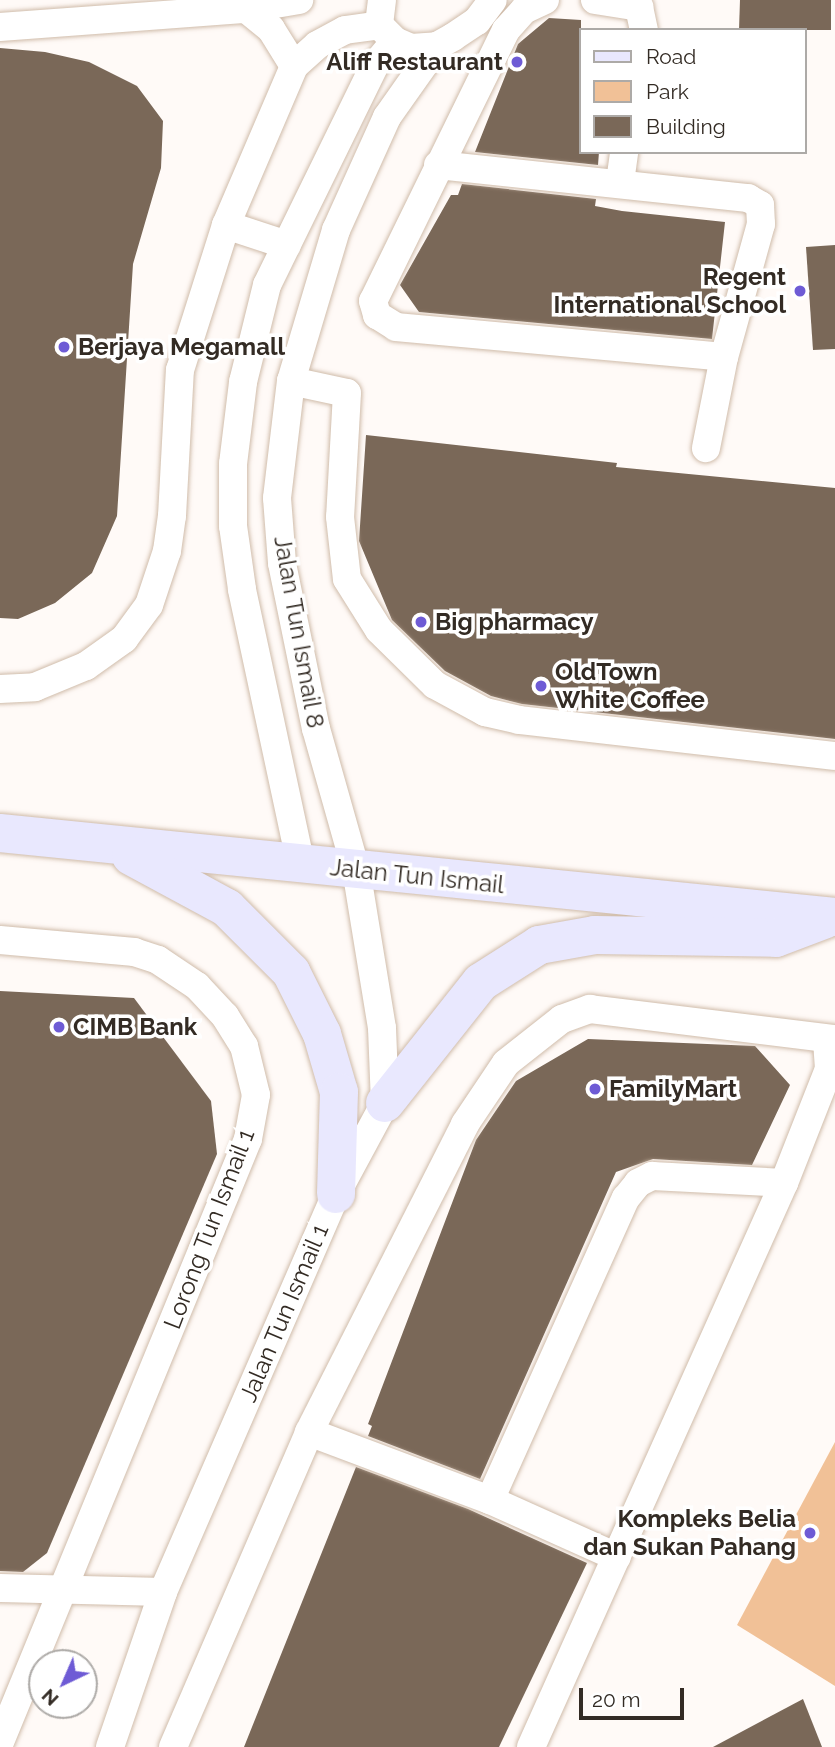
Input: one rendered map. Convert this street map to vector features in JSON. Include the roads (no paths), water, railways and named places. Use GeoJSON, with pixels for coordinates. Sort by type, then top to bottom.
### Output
{"type":"FeatureCollection","features":[{"type":"Feature","properties":{"kind":"main road","name":"Jalan Tun Ismail"},"geometry":{"type":"LineString","coordinates":[[0,833],[833,917]]}},
{"type":"Feature","properties":{"kind":"main road"},"geometry":{"type":"LineString","coordinates":[[93,842],[146,862],[227,908],[290,972],[321,1034],[339,1092],[336,1194]]}},
{"type":"Feature","properties":{"kind":"main road"},"geometry":{"type":"LineString","coordinates":[[384,1103],[481,982],[539,945],[595,935],[776,938],[833,917]]}},
{"type":"Feature","properties":{"kind":"street"},"geometry":{"type":"LineString","coordinates":[[0,27],[246,9],[299,0]]}},
{"type":"Feature","properties":{"kind":"street"},"geometry":{"type":"LineString","coordinates":[[545,0],[524,10],[506,30],[373,300],[377,315],[396,327],[724,357]]}},
{"type":"Feature","properties":{"kind":"street"},"geometry":{"type":"LineString","coordinates":[[595,0],[639,7],[644,28]]}},
{"type":"Feature","properties":{"kind":"street"},"geometry":{"type":"LineString","coordinates":[[0,689],[35,687],[86,666],[124,639],[149,605],[167,551],[172,516],[180,370],[226,225],[294,66],[317,45],[345,30],[385,22],[411,48],[437,46],[477,21],[488,6],[506,30]]}},
{"type":"Feature","properties":{"kind":"street"},"geometry":{"type":"LineString","coordinates":[[246,9],[271,29],[294,66]]}},
{"type":"Feature","properties":{"kind":"street","name":"Jalan Tun Ismail 8"},"geometry":{"type":"LineString","coordinates":[[301,865],[233,526],[233,464],[243,382],[267,285],[375,65],[385,22]]}},
{"type":"Feature","properties":{"kind":"street","name":"Jalan Tun Ismail 8"},"geometry":{"type":"LineString","coordinates":[[356,870],[316,729],[282,563],[277,498],[290,381],[335,230],[387,117],[437,46]]}},
{"type":"Feature","properties":{"kind":"street"},"geometry":{"type":"LineString","coordinates":[[620,182],[624,154]]}},
{"type":"Feature","properties":{"kind":"street"},"geometry":{"type":"LineString","coordinates":[[439,165],[620,182],[748,198],[760,205],[761,224],[724,357],[706,448]]}},
{"type":"Feature","properties":{"kind":"street"},"geometry":{"type":"LineString","coordinates":[[226,225],[287,245]]}},
{"type":"Feature","properties":{"kind":"street"},"geometry":{"type":"LineString","coordinates":[[290,381],[346,393],[340,517],[347,579],[379,630],[435,685],[485,712],[519,720],[835,756]]}},
{"type":"Feature","properties":{"kind":"street","name":"Jalan Tun Ismail 1"},"geometry":{"type":"LineString","coordinates":[[110,1747],[163,1592],[336,1194],[384,1103],[382,1028],[356,870]]}},
{"type":"Feature","properties":{"kind":"street","name":"Lorong Tun Ismail 1"},"geometry":{"type":"LineString","coordinates":[[0,940],[134,952],[158,960],[197,986],[225,1016],[244,1046],[256,1095],[248,1139],[0,1742]]}},
{"type":"Feature","properties":{"kind":"street"},"geometry":{"type":"LineString","coordinates":[[173,1747],[309,1432],[465,1124],[506,1063],[562,1019],[590,1009],[831,1040],[829,1069],[784,1183],[531,1747]]}},
{"type":"Feature","properties":{"kind":"street"},"geometry":{"type":"LineString","coordinates":[[490,1500],[626,1198],[638,1183],[652,1177],[784,1183]]}},
{"type":"Feature","properties":{"kind":"street"},"geometry":{"type":"LineString","coordinates":[[309,1432],[490,1500],[617,1557]]}},
{"type":"Feature","properties":{"kind":"street"},"geometry":{"type":"LineString","coordinates":[[0,1588],[62,1592],[163,1592]]}},
{"type":"Feature","properties":{"kind":"place","name":"Aliff Restaurant"},"geometry":{"type":"Point","coordinates":[517,62]}},
{"type":"Feature","properties":{"kind":"place","name":"Regent International School"},"geometry":{"type":"Point","coordinates":[800,291]}},
{"type":"Feature","properties":{"kind":"place","name":"Berjaya Megamall"},"geometry":{"type":"Point","coordinates":[64,347]}},
{"type":"Feature","properties":{"kind":"place","name":"Big pharmacy"},"geometry":{"type":"Point","coordinates":[421,622]}},
{"type":"Feature","properties":{"kind":"place","name":"OldTown White Coffee"},"geometry":{"type":"Point","coordinates":[541,686]}},
{"type":"Feature","properties":{"kind":"place","name":"CIMB Bank"},"geometry":{"type":"Point","coordinates":[59,1027]}},
{"type":"Feature","properties":{"kind":"place","name":"FamilyMart"},"geometry":{"type":"Point","coordinates":[595,1089]}},
{"type":"Feature","properties":{"kind":"place","name":"Kompleks Belia dan Sukan Pahang"},"geometry":{"type":"Point","coordinates":[810,1533]}}]}
